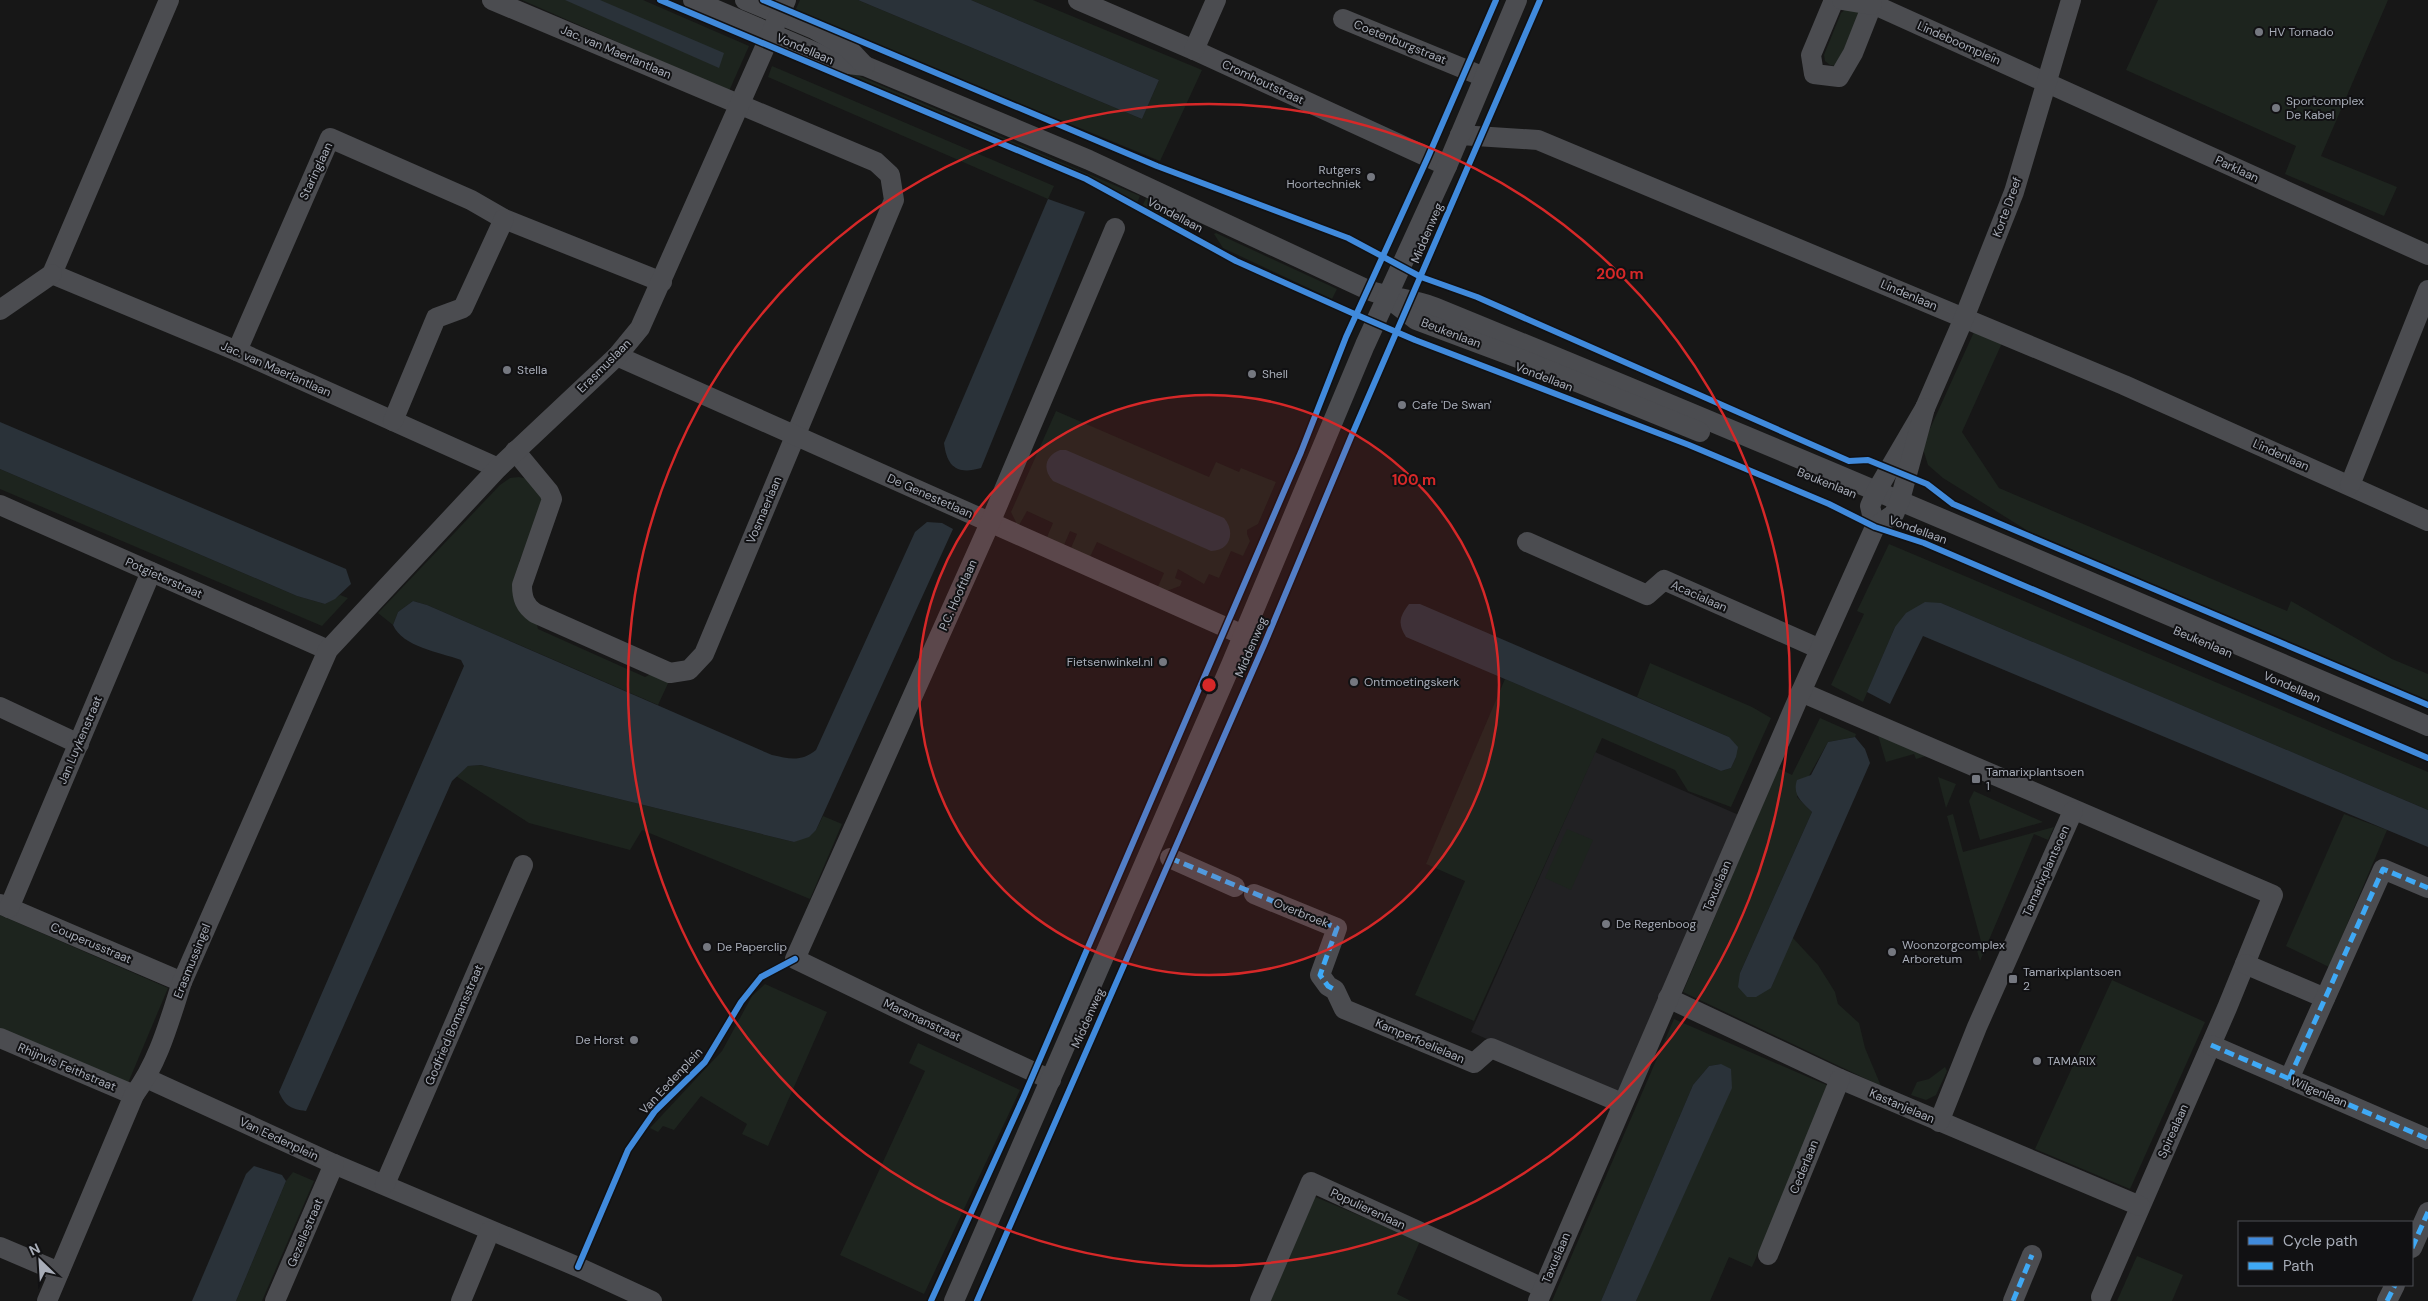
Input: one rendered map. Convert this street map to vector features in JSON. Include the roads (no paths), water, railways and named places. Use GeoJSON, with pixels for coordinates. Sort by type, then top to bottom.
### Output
{"type":"FeatureCollection","features":[{"type":"Feature","properties":{"kind":"street"},"geometry":{"type":"LineString","coordinates":[[0,310],[52,274],[169,0]]}},
{"type":"Feature","properties":{"kind":"street","name":"Jac. van Maerlantlaan"},"geometry":{"type":"LineString","coordinates":[[492,0],[739,104]]}},
{"type":"Feature","properties":{"kind":"street","name":"Vondellaan"},"geometry":{"type":"LineString","coordinates":[[693,0],[840,63],[865,66],[1088,160],[1386,297]]}},
{"type":"Feature","properties":{"kind":"street","name":"Vondellaan"},"geometry":{"type":"LineString","coordinates":[[745,0],[782,7],[814,30],[848,48],[865,66]]}},
{"type":"Feature","properties":{"kind":"street","name":"Cromhoutstraat"},"geometry":{"type":"LineString","coordinates":[[1078,0],[1194,50],[1447,166]]}},
{"type":"Feature","properties":{"kind":"street"},"geometry":{"type":"LineString","coordinates":[[1194,50],[1216,0]]}},
{"type":"Feature","properties":{"kind":"street","name":"Middenweg"},"geometry":{"type":"LineString","coordinates":[[954,1301],[1051,1080],[1386,297],[1447,166],[1517,0]]}},
{"type":"Feature","properties":{"kind":"street"},"geometry":{"type":"LineString","coordinates":[[1834,0],[1811,55],[1814,74],[1839,77],[1853,53],[1872,5]]}},
{"type":"Feature","properties":{"kind":"street","name":"Lindeboomplein"},"geometry":{"type":"LineString","coordinates":[[1842,0],[1872,5],[2046,81]]}},
{"type":"Feature","properties":{"kind":"street","name":"Korte Dreef"},"geometry":{"type":"LineString","coordinates":[[1874,496],[1925,408],[1964,318],[2014,192],[2071,0]]}},
{"type":"Feature","properties":{"kind":"street","name":"Erasmuslaan"},"geometry":{"type":"LineString","coordinates":[[328,650],[498,468],[617,356],[640,328],[662,282],[782,7]]}},
{"type":"Feature","properties":{"kind":"street","name":"Coetenburgstraat"},"geometry":{"type":"LineString","coordinates":[[1344,19],[1484,77]]}},
{"type":"Feature","properties":{"kind":"street","name":"Parklaan"},"geometry":{"type":"LineString","coordinates":[[2046,81],[2428,255]]}},
{"type":"Feature","properties":{"kind":"street","name":"Vosmaerlaan"},"geometry":{"type":"LineString","coordinates":[[515,451],[549,492],[552,500],[522,585],[523,598],[528,608],[535,613],[670,673],[680,673],[689,670],[704,654],[894,200],[890,175],[876,162],[739,104]]}},
{"type":"Feature","properties":{"kind":"street","name":"Lindenlaan"},"geometry":{"type":"LineString","coordinates":[[1460,135],[1538,140],[2124,385],[2428,521]]}},
{"type":"Feature","properties":{"kind":"street","name":"Staringlaan"},"geometry":{"type":"LineString","coordinates":[[237,351],[330,138],[471,200],[504,219],[662,282]]}},
{"type":"Feature","properties":{"kind":"street"},"geometry":{"type":"LineString","coordinates":[[393,421],[436,318],[462,308],[504,219]]}},
{"type":"Feature","properties":{"kind":"street","name":"P.C. Hooftlaan"},"geometry":{"type":"LineString","coordinates":[[795,959],[990,523],[1115,228]]}},
{"type":"Feature","properties":{"kind":"street","name":"Jac. van Maerlantlaan"},"geometry":{"type":"LineString","coordinates":[[52,274],[237,351],[498,468]]}},
{"type":"Feature","properties":{"kind":"street"},"geometry":{"type":"LineString","coordinates":[[2350,485],[2428,290]]}},
{"type":"Feature","properties":{"kind":"street","name":"Beukenlaan"},"geometry":{"type":"LineString","coordinates":[[1386,297],[1416,320],[1897,505],[2428,726]]}},
{"type":"Feature","properties":{"kind":"street","name":"De Genestetlaan"},"geometry":{"type":"LineString","coordinates":[[617,356],[1242,635]]}},
{"type":"Feature","properties":{"kind":"street","name":"Korte Dreef"},"geometry":{"type":"LineString","coordinates":[[1897,505],[1906,484],[1925,408]]}},
{"type":"Feature","properties":{"kind":"street"},"geometry":{"type":"LineString","coordinates":[[1874,496],[1870,506],[1875,527]]}},
{"type":"Feature","properties":{"kind":"street","name":"Potgieterstraat"},"geometry":{"type":"LineString","coordinates":[[0,505],[328,650]]}},
{"type":"Feature","properties":{"kind":"street","name":"Beukenlaan"},"geometry":{"type":"LineString","coordinates":[[1897,505],[2428,738]]}},
{"type":"Feature","properties":{"kind":"street","name":"Taxuslaan"},"geometry":{"type":"LineString","coordinates":[[1540,1295],[1801,692],[1875,527],[1897,505]]}},
{"type":"Feature","properties":{"kind":"street","name":"Acacialaan"},"geometry":{"type":"LineString","coordinates":[[1527,542],[1646,596],[1664,580],[1820,649]]}},
{"type":"Feature","properties":{"kind":"street","name":"Jan Luykenstraat"},"geometry":{"type":"LineString","coordinates":[[5,906],[79,744],[151,572]]}},
{"type":"Feature","properties":{"kind":"street","name":"Erasmussingel"},"geometry":{"type":"LineString","coordinates":[[47,1301],[134,1095],[146,1078],[165,1037],[182,982],[328,650]]}},
{"type":"Feature","properties":{"kind":"street","name":"Tamarixplantsoen"},"geometry":{"type":"LineString","coordinates":[[1801,692],[2073,811],[1978,1027],[1939,1122]]}},
{"type":"Feature","properties":{"kind":"street"},"geometry":{"type":"LineString","coordinates":[[0,708],[79,744]]}},
{"type":"Feature","properties":{"kind":"street","name":"Spirealaan"},"geometry":{"type":"LineString","coordinates":[[2073,811],[2272,895],[2211,1045],[2101,1297]]}},
{"type":"Feature","properties":{"kind":"street"},"geometry":{"type":"LineString","coordinates":[[1170,858],[1235,887]]}},
{"type":"Feature","properties":{"kind":"street","name":"Godfried Bomansstraat"},"geometry":{"type":"LineString","coordinates":[[385,1184],[523,865]]}},
{"type":"Feature","properties":{"kind":"street"},"geometry":{"type":"LineString","coordinates":[[2289,1079],[2382,869],[2428,888]]}},
{"type":"Feature","properties":{"kind":"street","name":"Overbroek"},"geometry":{"type":"LineString","coordinates":[[1254,894],[1337,928],[1320,975],[1328,986],[1335,990]]}},
{"type":"Feature","properties":{"kind":"street","name":"Couperusstraat"},"geometry":{"type":"LineString","coordinates":[[5,906],[182,982]]}},
{"type":"Feature","properties":{"kind":"street","name":"Marsmanstraat"},"geometry":{"type":"LineString","coordinates":[[795,959],[1051,1080]]}},
{"type":"Feature","properties":{"kind":"street"},"geometry":{"type":"LineString","coordinates":[[2245,964],[2325,998]]}},
{"type":"Feature","properties":{"kind":"street","name":"Kamperfoelielaan"},"geometry":{"type":"LineString","coordinates":[[1335,990],[1344,1009],[1474,1063],[1491,1048],[1622,1103]]}},
{"type":"Feature","properties":{"kind":"street","name":"Kastanjelaan"},"geometry":{"type":"LineString","coordinates":[[1668,998],[1840,1079],[2140,1206]]}},
{"type":"Feature","properties":{"kind":"street","name":"Rhijnvis Feithstraat"},"geometry":{"type":"LineString","coordinates":[[0,1038],[134,1095]]}},
{"type":"Feature","properties":{"kind":"street","name":"Wilgenlaan"},"geometry":{"type":"LineString","coordinates":[[2211,1045],[2428,1139]]}},
{"type":"Feature","properties":{"kind":"street","name":"Van Eedenplein"},"geometry":{"type":"LineString","coordinates":[[146,1078],[334,1164],[578,1267],[652,1301]]}},
{"type":"Feature","properties":{"kind":"street","name":"Cederlaan"},"geometry":{"type":"LineString","coordinates":[[1768,1255],[1840,1079]]}},
{"type":"Feature","properties":{"kind":"street","name":"Gezellestraat"},"geometry":{"type":"LineString","coordinates":[[275,1301],[334,1164]]}},
{"type":"Feature","properties":{"kind":"street","name":"Populierenlaan"},"geometry":{"type":"LineString","coordinates":[[1260,1301],[1311,1182],[1540,1295]]}},
{"type":"Feature","properties":{"kind":"street"},"geometry":{"type":"LineString","coordinates":[[2413,1246],[2428,1212]]}},
{"type":"Feature","properties":{"kind":"street"},"geometry":{"type":"LineString","coordinates":[[461,1301],[490,1231]]}},
{"type":"Feature","properties":{"kind":"street"},"geometry":{"type":"LineString","coordinates":[[0,1246],[59,1272]]}},
{"type":"Feature","properties":{"kind":"street"},"geometry":{"type":"LineString","coordinates":[[2013,1301],[2032,1255]]}},
{"type":"Feature","properties":{"kind":"street"},"geometry":{"type":"LineString","coordinates":[[2387,1301],[2394,1286]]}},
{"type":"Feature","properties":{"kind":"place","name":"HV Tornado"},"geometry":{"type":"Point","coordinates":[2259,32]}},
{"type":"Feature","properties":{"kind":"place","name":"Sportcomplex De Kabel"},"geometry":{"type":"Point","coordinates":[2276,108]}},
{"type":"Feature","properties":{"kind":"place","name":"Rutgers Hoortechniek"},"geometry":{"type":"Point","coordinates":[1371,177]}},
{"type":"Feature","properties":{"kind":"place","name":"Stella"},"geometry":{"type":"Point","coordinates":[507,370]}},
{"type":"Feature","properties":{"kind":"place","name":"Shell"},"geometry":{"type":"Point","coordinates":[1252,374]}},
{"type":"Feature","properties":{"kind":"place","name":"Cafe 'De Swan'"},"geometry":{"type":"Point","coordinates":[1402,405]}},
{"type":"Feature","properties":{"kind":"place","name":"Fietsenwinkel.nl"},"geometry":{"type":"Point","coordinates":[1163,662]}},
{"type":"Feature","properties":{"kind":"place","name":"Ontmoetingskerk"},"geometry":{"type":"Point","coordinates":[1354,682]}},
{"type":"Feature","properties":{"kind":"place","name":"Tamarixplantsoen 1"},"geometry":{"type":"Point","coordinates":[1976,779]}},
{"type":"Feature","properties":{"kind":"place","name":"De Regenboog"},"geometry":{"type":"Point","coordinates":[1606,924]}},
{"type":"Feature","properties":{"kind":"place","name":"De Paperclip"},"geometry":{"type":"Point","coordinates":[707,947]}},
{"type":"Feature","properties":{"kind":"place","name":"Woonzorgcomplex Arboretum"},"geometry":{"type":"Point","coordinates":[1892,952]}},
{"type":"Feature","properties":{"kind":"place","name":"Tamarixplantsoen 2"},"geometry":{"type":"Point","coordinates":[2013,979]}},
{"type":"Feature","properties":{"kind":"place","name":"De Horst"},"geometry":{"type":"Point","coordinates":[634,1040]}},
{"type":"Feature","properties":{"kind":"place","name":"TAMARIX"},"geometry":{"type":"Point","coordinates":[2037,1061]}}]}
